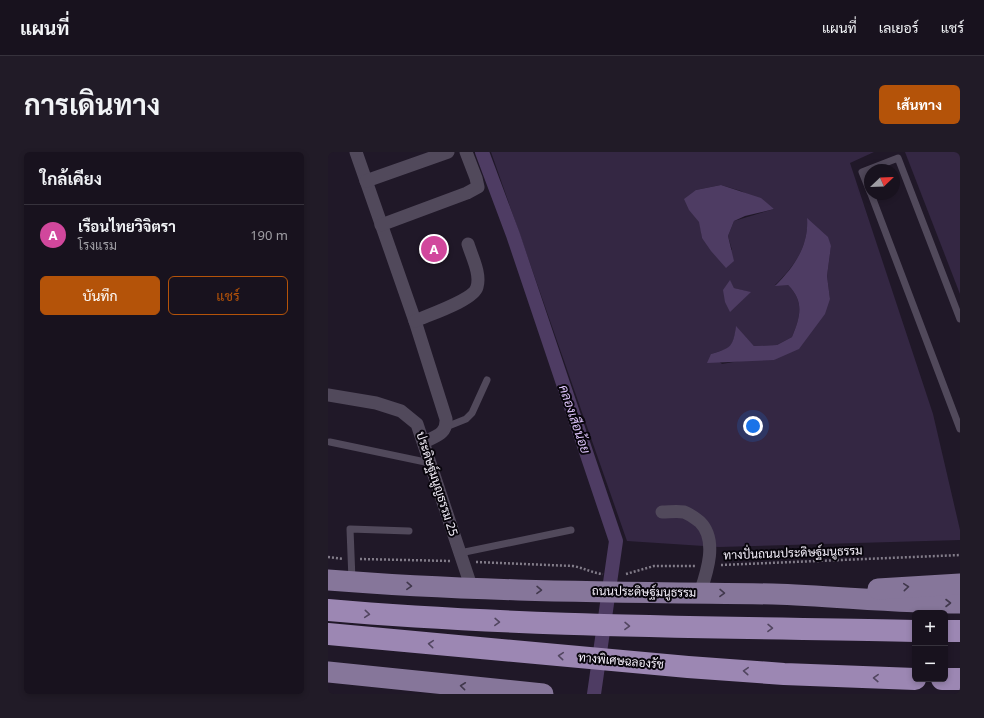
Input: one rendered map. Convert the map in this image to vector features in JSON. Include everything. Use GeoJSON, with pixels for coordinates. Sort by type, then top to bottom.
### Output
{"type":"FeatureCollection","features":[{"type":"Feature","properties":{"kind":"highway"},"geometry":{"type":"LineString","coordinates":[[328,610],[427,619],[581,625],[912,631]]}},
{"type":"Feature","properties":{"kind":"highway"},"geometry":{"type":"LineString","coordinates":[[948,631],[960,632]]}},
{"type":"Feature","properties":{"kind":"highway","name":"ทางพิเศษฉลองรัช"},"geometry":{"type":"LineString","coordinates":[[328,634],[688,667],[784,674],[912,679]]}},
{"type":"Feature","properties":{"kind":"highway"},"geometry":{"type":"LineString","coordinates":[[948,679],[960,679]]}},
{"type":"Feature","properties":{"kind":"main road","name":"ถนนประดิษฐ์มนูธรรม"},"geometry":{"type":"LineString","coordinates":[[329,577],[352,582],[472,589],[596,591],[627,583],[700,593],[798,595],[878,601],[960,602]]}},
{"type":"Feature","properties":{"kind":"main road"},"geometry":{"type":"LineString","coordinates":[[798,595],[960,584]]}},
{"type":"Feature","properties":{"kind":"main road"},"geometry":{"type":"LineString","coordinates":[[328,672],[543,694]]}},
{"type":"Feature","properties":{"kind":"street"},"geometry":{"type":"LineString","coordinates":[[356,152],[415,321],[446,419],[446,426],[441,434],[424,442]]}},
{"type":"Feature","properties":{"kind":"street"},"geometry":{"type":"LineString","coordinates":[[366,181],[448,152]]}},
{"type":"Feature","properties":{"kind":"street"},"geometry":{"type":"LineString","coordinates":[[381,225],[468,193],[478,187],[466,152]]}},
{"type":"Feature","properties":{"kind":"street"},"geometry":{"type":"LineString","coordinates":[[415,321],[471,296],[477,288],[478,276],[468,244]]}},
{"type":"Feature","properties":{"kind":"street","name":"ประดิษฐ์มนูญธรรม 25"},"geometry":{"type":"LineString","coordinates":[[328,395],[376,403],[401,411],[417,424],[472,589]]}},
{"type":"Feature","properties":{"kind":"street"},"geometry":{"type":"LineString","coordinates":[[662,512],[684,512],[694,516],[709,534],[708,566],[700,593]]}},
{"type":"Feature","properties":{"kind":"lane"},"geometry":{"type":"LineString","coordinates":[[883,164],[898,158],[960,319]]}},
{"type":"Feature","properties":{"kind":"lane"},"geometry":{"type":"LineString","coordinates":[[873,200],[960,429]]}},
{"type":"Feature","properties":{"kind":"lane"},"geometry":{"type":"LineString","coordinates":[[446,426],[466,419],[472,413],[487,380]]}},
{"type":"Feature","properties":{"kind":"lane"},"geometry":{"type":"LineString","coordinates":[[330,442],[430,463]]}},
{"type":"Feature","properties":{"kind":"lane"},"geometry":{"type":"LineString","coordinates":[[352,582],[350,529],[409,532]]}},
{"type":"Feature","properties":{"kind":"lane"},"geometry":{"type":"LineString","coordinates":[[460,553],[571,530]]}},
{"type":"Feature","properties":{"kind":"path","name":"ทางปั่นถนนประดิษฐ์มนูธรรม"},"geometry":{"type":"LineString","coordinates":[[627,583],[654,566],[708,566],[960,555]]}},
{"type":"Feature","properties":{"kind":"shaded area"},"geometry":{"type":"Polygon","coordinates":[[[491,152],[874,152],[850,163],[933,414],[960,530],[960,540],[719,547],[627,541],[491,152]],[[721,185],[696,190],[702,238],[732,250],[728,236],[734,221],[774,209],[741,191],[721,185]],[[807,219],[806,238],[799,255],[788,271],[775,285],[788,285],[797,297],[799,304],[799,316],[792,337],[777,345],[754,346],[736,327],[734,339],[730,346],[711,354],[722,364],[745,360],[774,360],[830,299],[827,276],[831,246],[807,219]],[[730,281],[730,311],[750,292],[734,288],[730,281]]]}},
{"type":"Feature","properties":{"kind":"shaded area"},"geometry":{"type":"Polygon","coordinates":[[[905,152],[960,152],[960,294],[905,152]]]}},
{"type":"Feature","properties":{"kind":"shaded area"},"geometry":{"type":"Polygon","coordinates":[[[721,185],[761,198],[774,209],[745,216],[734,221],[728,236],[734,261],[726,268],[702,238],[699,222],[689,210],[684,199],[696,190],[721,185]]]}},
{"type":"Feature","properties":{"kind":"shaded area"},"geometry":{"type":"Polygon","coordinates":[[[807,218],[828,237],[831,246],[827,276],[830,299],[825,314],[799,349],[774,360],[707,363],[711,354],[730,346],[734,338],[736,326],[754,346],[777,345],[792,337],[799,316],[799,304],[797,297],[788,285],[775,286],[794,264],[803,247],[806,238],[807,218]]]}},
{"type":"Feature","properties":{"kind":"shaded area"},"geometry":{"type":"Polygon","coordinates":[[[730,280],[734,288],[751,292],[730,312],[725,302],[723,290],[730,280]]]}},
{"type":"Feature","properties":{"kind":"waterway","name":"คลองเสือน้อย"},"geometry":{"type":"LineString","coordinates":[[482,152],[513,235],[616,541],[594,694]]}},
{"type":"Feature","properties":{"kind":"place","name":"เรือนไทยวิจิตรา"},"geometry":{"type":"Point","coordinates":[434,249]}}]}
